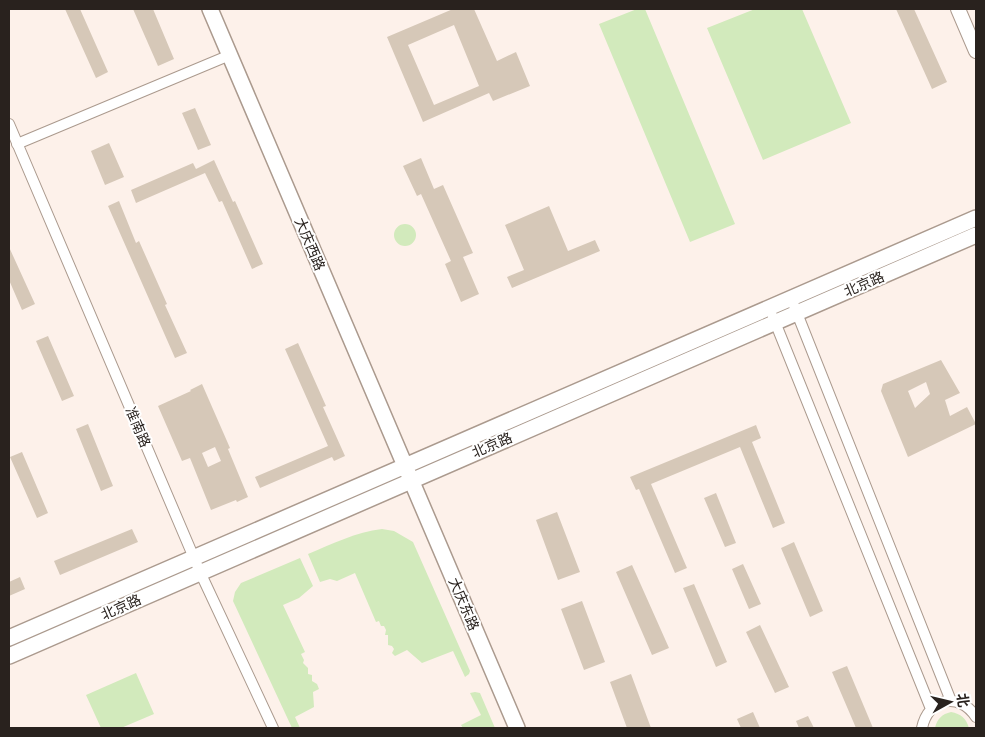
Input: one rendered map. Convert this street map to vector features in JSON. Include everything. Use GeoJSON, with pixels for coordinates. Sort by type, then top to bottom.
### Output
{"type":"FeatureCollection","features":[{"type":"Feature","properties":{"kind":"main road","name":"大庆西路"},"geometry":{"type":"LineString","coordinates":[[210,9],[410,480]]}},
{"type":"Feature","properties":{"kind":"main road","name":"北京路"},"geometry":{"type":"LineString","coordinates":[[9,638],[976,218]]}},
{"type":"Feature","properties":{"kind":"main road","name":"北京路"},"geometry":{"type":"LineString","coordinates":[[9,656],[410,480],[976,236]]}},
{"type":"Feature","properties":{"kind":"main road","name":"大庆东路"},"geometry":{"type":"LineString","coordinates":[[410,480],[517,728]]}},
{"type":"Feature","properties":{"kind":"street"},"geometry":{"type":"LineString","coordinates":[[958,9],[976,51]]}},
{"type":"Feature","properties":{"kind":"street"},"geometry":{"type":"LineString","coordinates":[[17,144],[230,55]]}},
{"type":"Feature","properties":{"kind":"street","name":"准南路"},"geometry":{"type":"LineString","coordinates":[[9,124],[200,572],[273,728]]}},
{"type":"Feature","properties":{"kind":"street"},"geometry":{"type":"LineString","coordinates":[[791,298],[951,701]]}},
{"type":"Feature","properties":{"kind":"street"},"geometry":{"type":"LineString","coordinates":[[769,307],[930,709]]}},
{"type":"Feature","properties":{"kind":"street"},"geometry":{"type":"LineString","coordinates":[[922,728],[924,718],[930,709],[940,703],[951,701],[962,703],[975,711]]}},
{"type":"Feature","properties":{"kind":"green space"},"geometry":{"type":"Polygon","coordinates":[[[637,9],[645,9],[735,224],[690,242],[599,24],[637,9]]]}},
{"type":"Feature","properties":{"kind":"green space"},"geometry":{"type":"Polygon","coordinates":[[[755,9],[802,9],[851,123],[763,160],[707,28],[755,9]]]}},
{"type":"Feature","properties":{"kind":"green space"},"geometry":{"type":"Polygon","coordinates":[[[405,224],[413,227],[416,235],[413,243],[405,246],[397,243],[394,235],[397,227],[405,224]]]}},
{"type":"Feature","properties":{"kind":"green space"},"geometry":{"type":"Polygon","coordinates":[[[382,529],[394,531],[413,542],[470,671],[465,677],[453,651],[422,663],[407,650],[395,656],[392,653],[394,649],[388,645],[388,635],[385,635],[386,630],[379,621],[376,622],[355,573],[337,581],[330,579],[320,582],[308,554],[335,542],[382,529]]]}},
{"type":"Feature","properties":{"kind":"green space"},"geometry":{"type":"Polygon","coordinates":[[[300,558],[313,586],[299,598],[283,605],[305,652],[301,654],[304,660],[303,663],[308,668],[308,674],[312,675],[312,681],[317,684],[319,689],[313,692],[314,707],[295,717],[300,728],[292,728],[233,601],[235,592],[241,583],[300,558]]]}},
{"type":"Feature","properties":{"kind":"green space"},"geometry":{"type":"Polygon","coordinates":[[[136,673],[154,714],[121,728],[101,728],[86,695],[136,673]]]}},
{"type":"Feature","properties":{"kind":"green space"},"geometry":{"type":"Polygon","coordinates":[[[470,693],[480,693],[495,728],[463,728],[461,725],[481,715],[470,693]]]}},
{"type":"Feature","properties":{"kind":"green space"},"geometry":{"type":"Polygon","coordinates":[[[951,712],[963,717],[969,728],[935,728],[940,717],[951,712]]]}},
{"type":"Feature","properties":{"kind":"building"},"geometry":{"type":"Polygon","coordinates":[[[65,9],[80,9],[108,72],[96,78],[65,9]]]}},
{"type":"Feature","properties":{"kind":"building"},"geometry":{"type":"Polygon","coordinates":[[[133,9],[153,9],[174,59],[158,66],[133,9]]]}},
{"type":"Feature","properties":{"kind":"building"},"geometry":{"type":"Polygon","coordinates":[[[453,9],[474,9],[497,61],[516,52],[530,86],[493,101],[489,93],[423,122],[387,37],[453,9]],[[454,25],[408,45],[434,105],[479,86],[454,25]]]}},
{"type":"Feature","properties":{"kind":"building"},"geometry":{"type":"Polygon","coordinates":[[[896,9],[914,9],[947,82],[932,89],[896,9]]]}},
{"type":"Feature","properties":{"kind":"building"},"geometry":{"type":"Polygon","coordinates":[[[195,108],[211,145],[198,150],[182,113],[195,108]]]}},
{"type":"Feature","properties":{"kind":"building"},"geometry":{"type":"Polygon","coordinates":[[[109,143],[124,177],[105,185],[91,151],[109,143]]]}},
{"type":"Feature","properties":{"kind":"building"},"geometry":{"type":"Polygon","coordinates":[[[421,158],[434,189],[443,185],[473,253],[463,257],[479,294],[461,302],[445,264],[451,261],[421,194],[417,196],[403,166],[421,158]]]}},
{"type":"Feature","properties":{"kind":"building"},"geometry":{"type":"Polygon","coordinates":[[[214,160],[233,202],[235,201],[263,264],[252,269],[222,201],[219,202],[205,173],[136,203],[131,190],[193,163],[196,169],[214,160]]]}},
{"type":"Feature","properties":{"kind":"building"},"geometry":{"type":"Polygon","coordinates":[[[119,201],[136,243],[139,241],[187,353],[175,358],[108,206],[119,201]]]}},
{"type":"Feature","properties":{"kind":"building"},"geometry":{"type":"Polygon","coordinates":[[[549,206],[568,251],[595,240],[600,251],[512,288],[507,277],[524,270],[505,225],[549,206]]]}},
{"type":"Feature","properties":{"kind":"building"},"geometry":{"type":"Polygon","coordinates":[[[9,247],[35,304],[22,310],[9,280],[9,247]]]}},
{"type":"Feature","properties":{"kind":"building"},"geometry":{"type":"Polygon","coordinates":[[[48,336],[74,396],[62,401],[36,341],[48,336]]]}},
{"type":"Feature","properties":{"kind":"building"},"geometry":{"type":"Polygon","coordinates":[[[298,343],[326,406],[323,407],[345,456],[334,461],[332,457],[260,488],[255,477],[328,446],[285,349],[298,343]]]}},
{"type":"Feature","properties":{"kind":"building"},"geometry":{"type":"Polygon","coordinates":[[[941,360],[960,393],[945,400],[950,416],[967,407],[976,424],[908,457],[881,391],[883,384],[941,360]],[[926,382],[908,391],[915,408],[930,394],[926,382]]]}},
{"type":"Feature","properties":{"kind":"building"},"geometry":{"type":"Polygon","coordinates":[[[202,384],[230,448],[228,449],[248,497],[211,510],[190,458],[182,461],[158,406],[202,384]],[[215,447],[202,453],[208,467],[221,461],[215,447]]]}},
{"type":"Feature","properties":{"kind":"building"},"geometry":{"type":"Polygon","coordinates":[[[88,424],[113,486],[101,491],[76,429],[88,424]]]}},
{"type":"Feature","properties":{"kind":"building"},"geometry":{"type":"Polygon","coordinates":[[[756,425],[761,438],[752,442],[785,523],[773,528],[740,447],[651,484],[687,568],[675,573],[639,489],[636,490],[630,477],[756,425]]]}},
{"type":"Feature","properties":{"kind":"building"},"geometry":{"type":"Polygon","coordinates":[[[22,452],[48,513],[37,518],[10,457],[22,452]]]}},
{"type":"Feature","properties":{"kind":"building"},"geometry":{"type":"Polygon","coordinates":[[[716,493],[736,543],[725,547],[704,498],[716,493]]]}},
{"type":"Feature","properties":{"kind":"building"},"geometry":{"type":"Polygon","coordinates":[[[557,512],[580,572],[558,580],[536,520],[557,512]]]}},
{"type":"Feature","properties":{"kind":"building"},"geometry":{"type":"Polygon","coordinates":[[[132,529],[138,542],[60,575],[54,561],[132,529]]]}},
{"type":"Feature","properties":{"kind":"building"},"geometry":{"type":"Polygon","coordinates":[[[794,542],[823,611],[810,617],[781,548],[794,542]]]}},
{"type":"Feature","properties":{"kind":"building"},"geometry":{"type":"Polygon","coordinates":[[[743,564],[761,604],[749,609],[732,569],[743,564]]]}},
{"type":"Feature","properties":{"kind":"building"},"geometry":{"type":"Polygon","coordinates":[[[632,565],[669,648],[652,655],[616,572],[632,565]]]}},
{"type":"Feature","properties":{"kind":"building"},"geometry":{"type":"Polygon","coordinates":[[[20,577],[25,589],[9,596],[9,582],[20,577]]]}},
{"type":"Feature","properties":{"kind":"building"},"geometry":{"type":"Polygon","coordinates":[[[694,584],[727,662],[716,667],[683,588],[694,584]]]}},
{"type":"Feature","properties":{"kind":"building"},"geometry":{"type":"Polygon","coordinates":[[[582,601],[605,662],[584,670],[561,609],[582,601]]]}},
{"type":"Feature","properties":{"kind":"building"},"geometry":{"type":"Polygon","coordinates":[[[760,625],[789,687],[775,693],[746,632],[760,625]]]}},
{"type":"Feature","properties":{"kind":"building"},"geometry":{"type":"Polygon","coordinates":[[[847,666],[873,728],[856,728],[832,672],[847,666]]]}},
{"type":"Feature","properties":{"kind":"building"},"geometry":{"type":"Polygon","coordinates":[[[631,674],[651,728],[627,728],[610,682],[631,674]]]}},
{"type":"Feature","properties":{"kind":"building"},"geometry":{"type":"Polygon","coordinates":[[[753,712],[760,728],[741,728],[737,719],[753,712]]]}},
{"type":"Feature","properties":{"kind":"building"},"geometry":{"type":"Polygon","coordinates":[[[808,716],[814,728],[799,728],[796,721],[808,716]]]}}]}
